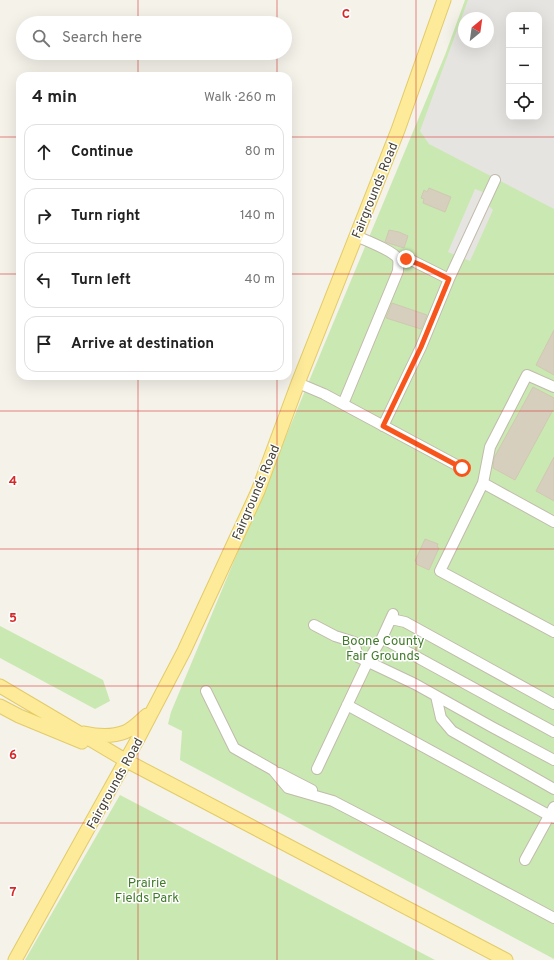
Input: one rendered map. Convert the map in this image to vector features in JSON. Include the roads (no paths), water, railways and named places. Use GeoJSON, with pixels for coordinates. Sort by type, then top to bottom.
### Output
{"type":"FeatureCollection","features":[{"type":"Feature","properties":{"kind":"main road","name":"Fairgrounds Road"},"geometry":{"type":"LineString","coordinates":[[16,960],[184,651],[258,491],[298,383],[398,130],[444,0]]}},
{"type":"Feature","properties":{"kind":"main road"},"geometry":{"type":"LineString","coordinates":[[0,686],[125,760],[506,960]]}},
{"type":"Feature","properties":{"kind":"main road"},"geometry":{"type":"LineString","coordinates":[[0,706],[20,716],[125,760]]}},
{"type":"Feature","properties":{"kind":"main road"},"geometry":{"type":"LineString","coordinates":[[77,731],[95,735],[110,735],[124,732],[134,727],[153,710]]}},
{"type":"Feature","properties":{"kind":"lane"},"geometry":{"type":"LineString","coordinates":[[383,426],[421,347],[449,279],[495,180]]}},
{"type":"Feature","properties":{"kind":"lane"},"geometry":{"type":"LineString","coordinates":[[343,404],[398,271],[399,261],[391,252],[356,236]]}},
{"type":"Feature","properties":{"kind":"lane"},"geometry":{"type":"LineString","coordinates":[[398,259],[411,260],[449,279]]}},
{"type":"Feature","properties":{"kind":"lane"},"geometry":{"type":"LineString","coordinates":[[554,387],[527,375],[490,447],[483,483],[440,571],[554,632]]}},
{"type":"Feature","properties":{"kind":"lane"},"geometry":{"type":"LineString","coordinates":[[298,383],[324,394],[462,468]]}},
{"type":"Feature","properties":{"kind":"lane"},"geometry":{"type":"LineString","coordinates":[[483,483],[554,522]]}},
{"type":"Feature","properties":{"kind":"lane"},"geometry":{"type":"LineString","coordinates":[[317,769],[368,661],[382,638],[392,617],[405,622],[554,704]]}},
{"type":"Feature","properties":{"kind":"lane"},"geometry":{"type":"LineString","coordinates":[[314,625],[335,636],[354,642],[358,656],[415,684],[554,760]]}},
{"type":"Feature","properties":{"kind":"lane"},"geometry":{"type":"LineString","coordinates":[[382,638],[554,732]]}},
{"type":"Feature","properties":{"kind":"lane"},"geometry":{"type":"LineString","coordinates":[[206,690],[234,748],[554,918]]}},
{"type":"Feature","properties":{"kind":"lane"},"geometry":{"type":"LineString","coordinates":[[436,696],[441,718],[452,732],[554,789]]}},
{"type":"Feature","properties":{"kind":"lane"},"geometry":{"type":"LineString","coordinates":[[347,705],[552,814],[525,860]]}},
{"type":"Feature","properties":{"kind":"park label","name":"Boone County Fair Grounds"},"geometry":{"type":"Point","coordinates":[383,648]}},
{"type":"Feature","properties":{"kind":"park label","name":"Prairie Fields Park"},"geometry":{"type":"Point","coordinates":[147,890]}}]}
